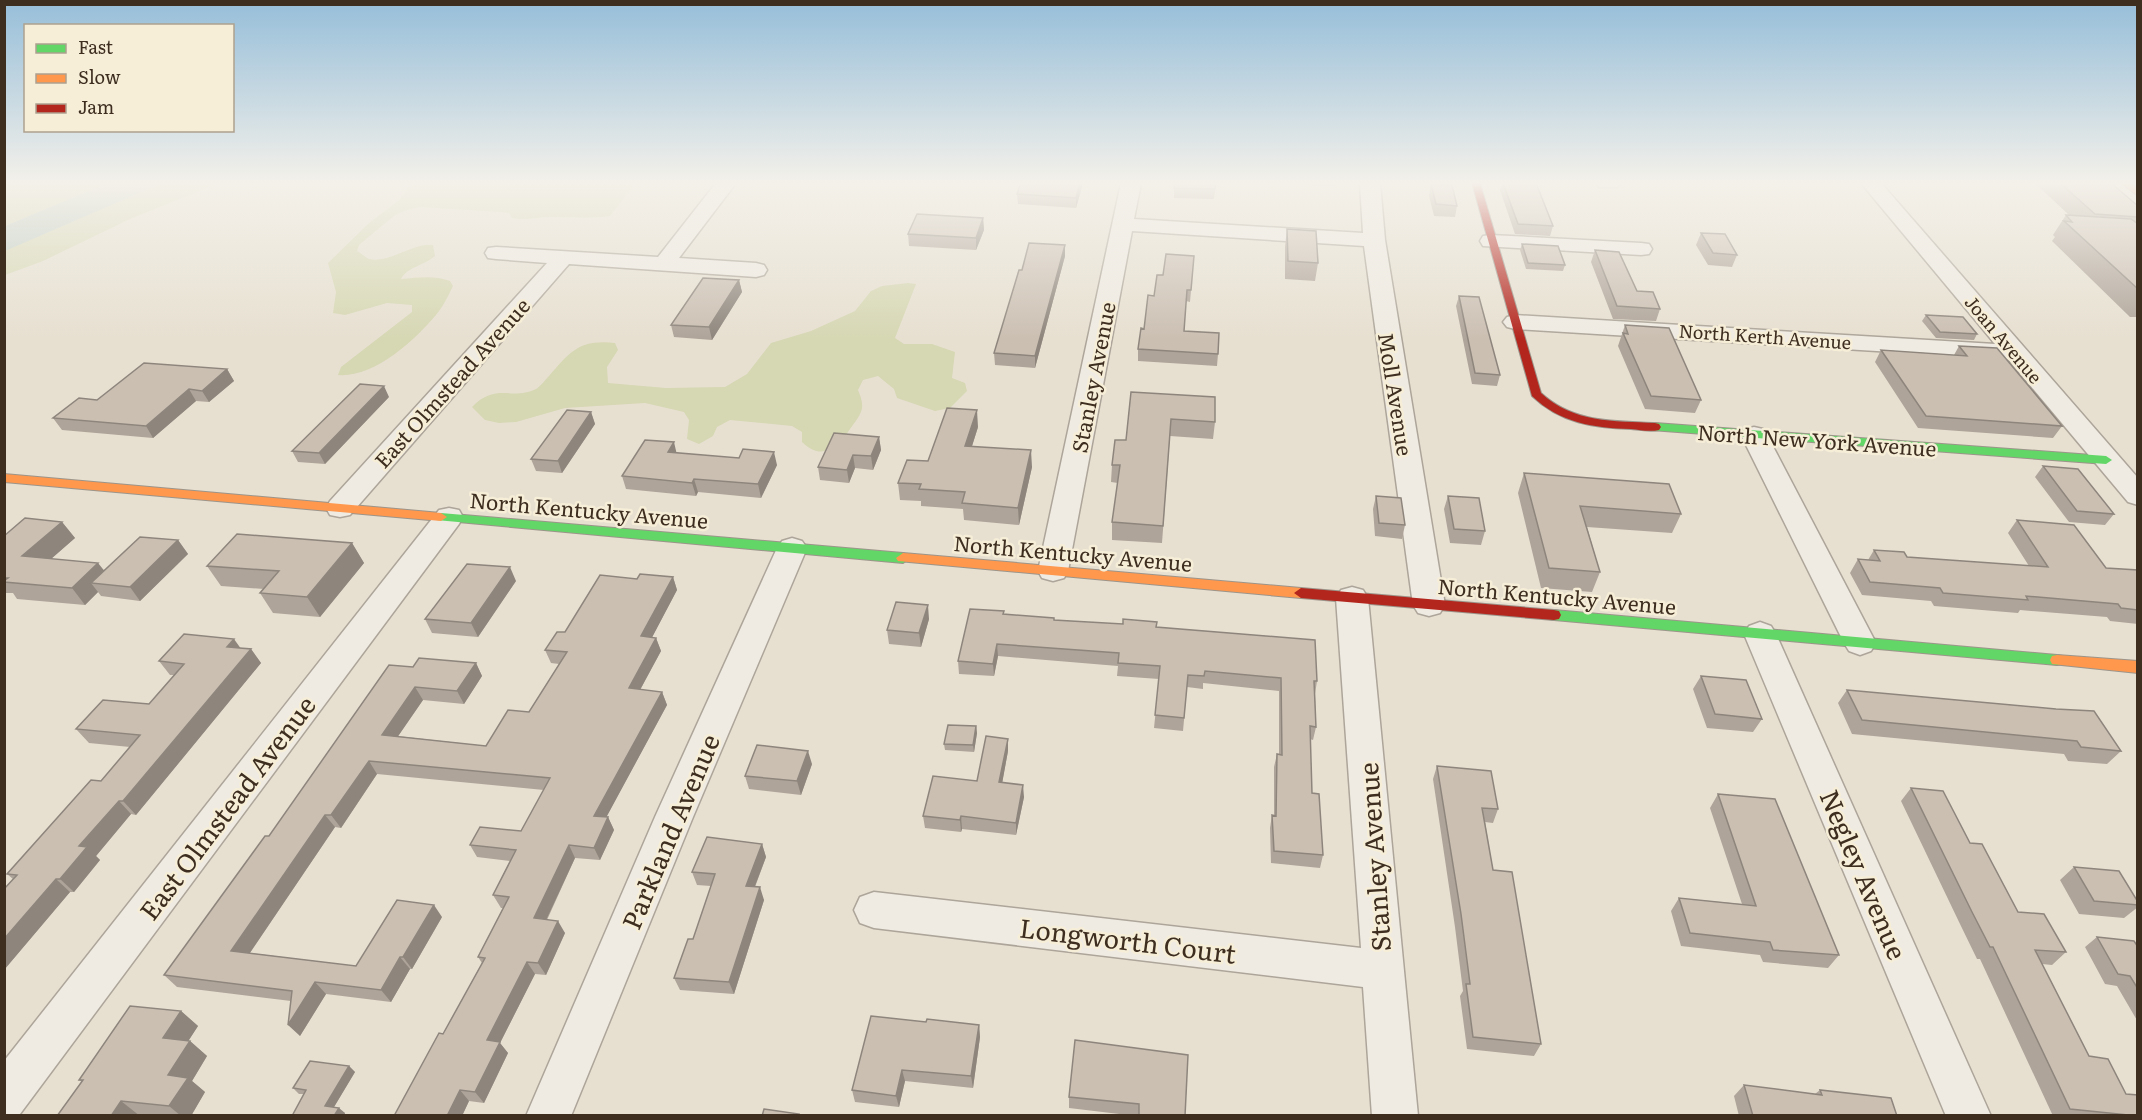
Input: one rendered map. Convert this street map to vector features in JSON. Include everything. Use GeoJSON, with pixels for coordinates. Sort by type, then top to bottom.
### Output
{"type":"FeatureCollection","features":[{"type":"Feature","properties":{"kind":"street"},"geometry":{"type":"LineString","coordinates":[[664,264],[686,235]]}},
{"type":"Feature","properties":{"kind":"street","name":"Stanley Avenue"},"geometry":{"type":"LineString","coordinates":[[1053,571],[1120,235]]}},
{"type":"Feature","properties":{"kind":"street"},"geometry":{"type":"LineString","coordinates":[[1299,235],[1374,240]]}},
{"type":"Feature","properties":{"kind":"street","name":"Moll Avenue"},"geometry":{"type":"LineString","coordinates":[[1374,235],[1429,605]]}},
{"type":"Feature","properties":{"kind":"street"},"geometry":{"type":"LineString","coordinates":[[1490,235],[1515,322]]}},
{"type":"Feature","properties":{"kind":"street","name":"Joan Avenue"},"geometry":{"type":"LineString","coordinates":[[1916,235],[2138,496]]}},
{"type":"Feature","properties":{"kind":"street"},"geometry":{"type":"LineString","coordinates":[[1491,241],[1641,249]]}},
{"type":"Feature","properties":{"kind":"street"},"geometry":{"type":"LineString","coordinates":[[496,253],[756,270]]}},
{"type":"Feature","properties":{"kind":"street","name":"East Olmstead Avenue"},"geometry":{"type":"LineString","coordinates":[[340,508],[563,258]]}},
{"type":"Feature","properties":{"kind":"street","name":"North Kerth Avenue"},"geometry":{"type":"LineString","coordinates":[[1515,322],[2015,352]]}},
{"type":"Feature","properties":{"kind":"street","name":"North New York Avenue"},"geometry":{"type":"LineString","coordinates":[[1515,322],[1536,394],[1540,400],[1559,411],[1588,422],[2106,460]]}},
{"type":"Feature","properties":{"kind":"street"},"geometry":{"type":"LineString","coordinates":[[1754,435],[1860,642]]}},
{"type":"Feature","properties":{"kind":"street","name":"North Kentucky Avenue"},"geometry":{"type":"LineString","coordinates":[[4,478],[2138,667]]}},
{"type":"Feature","properties":{"kind":"street","name":"East Olmstead Avenue"},"geometry":{"type":"LineString","coordinates":[[4,1098],[449,517]]}},
{"type":"Feature","properties":{"kind":"street","name":"Parkland Avenue"},"geometry":{"type":"LineString","coordinates":[[548,1116],[674,817],[792,548]]}},
{"type":"Feature","properties":{"kind":"street","name":"Stanley Avenue"},"geometry":{"type":"LineString","coordinates":[[1352,598],[1395,1116]]}},
{"type":"Feature","properties":{"kind":"street","name":"Negley Avenue"},"geometry":{"type":"LineString","coordinates":[[1761,634],[1969,1116]]}},
{"type":"Feature","properties":{"kind":"street","name":"Longworth Court"},"geometry":{"type":"LineString","coordinates":[[874,910],[1382,970]]}},
{"type":"Feature","properties":{"kind":"green space"},"geometry":{"type":"Polygon","coordinates":[[[41,235],[96,235],[43,261],[5,275],[4,251],[41,235]]]}},
{"type":"Feature","properties":{"kind":"green space"},"geometry":{"type":"Polygon","coordinates":[[[356,235],[371,235],[359,245],[357,251],[369,259],[376,260],[417,247],[433,245],[435,256],[407,272],[401,279],[438,278],[450,281],[453,286],[439,312],[405,346],[365,371],[338,375],[341,367],[412,312],[412,305],[387,303],[345,315],[333,313],[336,292],[328,263],[356,235]]]}},
{"type":"Feature","properties":{"kind":"green space"},"geometry":{"type":"Polygon","coordinates":[[[916,284],[895,338],[904,344],[932,344],[955,352],[952,378],[965,383],[967,391],[950,408],[935,411],[897,398],[894,389],[878,376],[863,380],[858,390],[862,403],[860,413],[845,436],[829,450],[816,451],[809,448],[802,442],[802,432],[792,426],[730,420],[717,427],[713,436],[699,444],[687,439],[689,420],[684,412],[645,403],[565,408],[516,422],[499,423],[485,420],[472,407],[489,395],[527,392],[536,389],[576,349],[584,345],[603,342],[615,343],[618,350],[607,367],[608,383],[666,388],[725,387],[747,374],[771,343],[811,331],[855,311],[871,291],[882,286],[916,284]]]}},
{"type":"Feature","properties":{"kind":"shaded area"},"geometry":{"type":"Polygon","coordinates":[[[5,235],[41,235],[5,251],[5,235]]]}},
{"type":"Feature","properties":{"kind":"building"},"geometry":{"type":"Polygon","coordinates":[[[930,235],[977,235],[976,238],[930,235]]]}},
{"type":"Feature","properties":{"kind":"building"},"geometry":{"type":"Polygon","coordinates":[[[1287,235],[1316,235],[1318,263],[1288,261],[1287,235]]]}},
{"type":"Feature","properties":{"kind":"building"},"geometry":{"type":"Polygon","coordinates":[[[1702,235],[1726,235],[1737,255],[1713,253],[1702,235]]]}},
{"type":"Feature","properties":{"kind":"building"},"geometry":{"type":"Polygon","coordinates":[[[2080,235],[2138,235],[2138,289],[2080,235]]]}},
{"type":"Feature","properties":{"kind":"building"},"geometry":{"type":"Polygon","coordinates":[[[1029,243],[1065,245],[1035,356],[994,353],[1019,270],[1022,270],[1029,243]]]}},
{"type":"Feature","properties":{"kind":"building"},"geometry":{"type":"Polygon","coordinates":[[[1522,244],[1558,246],[1565,265],[1528,263],[1522,244]]]}},
{"type":"Feature","properties":{"kind":"building"},"geometry":{"type":"Polygon","coordinates":[[[1595,250],[1619,252],[1637,291],[1653,292],[1660,309],[1617,306],[1595,250]]]}},
{"type":"Feature","properties":{"kind":"building"},"geometry":{"type":"Polygon","coordinates":[[[1166,254],[1194,256],[1191,290],[1187,290],[1184,331],[1219,333],[1218,354],[1138,349],[1141,328],[1144,329],[1148,295],[1154,296],[1157,275],[1163,275],[1166,254]]]}},
{"type":"Feature","properties":{"kind":"building"},"geometry":{"type":"Polygon","coordinates":[[[703,278],[739,280],[709,327],[671,325],[703,278]]]}},
{"type":"Feature","properties":{"kind":"building"},"geometry":{"type":"Polygon","coordinates":[[[1459,296],[1479,297],[1500,375],[1475,373],[1459,296]]]}},
{"type":"Feature","properties":{"kind":"building"},"geometry":{"type":"Polygon","coordinates":[[[1926,315],[1963,317],[1977,334],[1940,332],[1926,315]]]}},
{"type":"Feature","properties":{"kind":"building"},"geometry":{"type":"Polygon","coordinates":[[[1625,325],[1669,328],[1701,400],[1651,396],[1623,333],[1628,334],[1625,325]]]}},
{"type":"Feature","properties":{"kind":"building"},"geometry":{"type":"Polygon","coordinates":[[[1959,346],[1997,348],[2062,426],[1926,416],[1881,350],[1967,356],[1959,346]]]}},
{"type":"Feature","properties":{"kind":"building"},"geometry":{"type":"Polygon","coordinates":[[[144,363],[227,369],[202,391],[189,389],[146,426],[53,418],[79,398],[97,400],[144,363]]]}},
{"type":"Feature","properties":{"kind":"building"},"geometry":{"type":"Polygon","coordinates":[[[360,384],[384,386],[319,453],[292,451],[360,384]]]}},
{"type":"Feature","properties":{"kind":"building"},"geometry":{"type":"Polygon","coordinates":[[[1131,392],[1215,397],[1215,422],[1171,419],[1163,526],[1112,522],[1120,465],[1112,465],[1115,440],[1126,440],[1131,392]]]}},
{"type":"Feature","properties":{"kind":"building"},"geometry":{"type":"Polygon","coordinates":[[[947,408],[977,410],[965,446],[1031,450],[1018,508],[962,503],[965,492],[919,489],[921,484],[898,483],[907,460],[928,461],[947,408]]]}},
{"type":"Feature","properties":{"kind":"building"},"geometry":{"type":"Polygon","coordinates":[[[567,410],[591,412],[558,461],[531,459],[567,410]]]}},
{"type":"Feature","properties":{"kind":"building"},"geometry":{"type":"Polygon","coordinates":[[[834,433],[879,437],[871,456],[853,455],[847,470],[818,467],[834,433]]]}},
{"type":"Feature","properties":{"kind":"building"},"geometry":{"type":"Polygon","coordinates":[[[645,440],[674,442],[668,452],[739,458],[743,449],[774,452],[758,484],[694,479],[692,483],[622,476],[645,440]]]}},
{"type":"Feature","properties":{"kind":"building"},"geometry":{"type":"Polygon","coordinates":[[[2043,466],[2078,469],[2114,514],[2077,511],[2043,466]]]}},
{"type":"Feature","properties":{"kind":"building"},"geometry":{"type":"Polygon","coordinates":[[[1524,473],[1669,484],[1681,514],[1580,506],[1600,572],[1549,568],[1524,473]]]}},
{"type":"Feature","properties":{"kind":"building"},"geometry":{"type":"Polygon","coordinates":[[[1376,496],[1401,498],[1405,525],[1379,523],[1376,496]]]}},
{"type":"Feature","properties":{"kind":"building"},"geometry":{"type":"Polygon","coordinates":[[[1448,496],[1479,498],[1485,531],[1454,529],[1448,496]]]}},
{"type":"Feature","properties":{"kind":"building"},"geometry":{"type":"Polygon","coordinates":[[[25,518],[62,522],[22,556],[98,563],[72,588],[4,582],[8,578],[4,578],[4,536],[25,518]]]}},
{"type":"Feature","properties":{"kind":"building"},"geometry":{"type":"Polygon","coordinates":[[[2017,520],[2074,525],[2106,568],[2138,570],[2138,610],[2121,608],[2118,604],[2026,596],[2028,600],[1943,593],[1940,588],[1870,582],[1858,559],[1880,561],[1874,550],[1904,552],[1907,557],[2048,567],[2017,520]]]}},
{"type":"Feature","properties":{"kind":"building"},"geometry":{"type":"Polygon","coordinates":[[[237,534],[352,543],[307,597],[260,593],[279,571],[207,566],[237,534]]]}},
{"type":"Feature","properties":{"kind":"building"},"geometry":{"type":"Polygon","coordinates":[[[140,537],[178,540],[130,587],[91,583],[140,537]]]}},
{"type":"Feature","properties":{"kind":"building"},"geometry":{"type":"Polygon","coordinates":[[[467,564],[510,567],[471,623],[425,619],[467,564]]]}},
{"type":"Feature","properties":{"kind":"building"},"geometry":{"type":"Polygon","coordinates":[[[640,574],[673,577],[641,636],[656,638],[629,688],[662,692],[594,816],[608,817],[594,848],[569,845],[534,918],[558,921],[538,963],[527,962],[487,1040],[500,1042],[475,1092],[460,1090],[447,1116],[394,1116],[439,1033],[443,1034],[485,958],[478,957],[509,897],[493,895],[516,850],[470,845],[480,827],[521,831],[550,778],[369,761],[331,815],[325,815],[231,951],[356,966],[397,900],[434,905],[381,990],[315,982],[288,1025],[292,991],[164,975],[265,836],[269,836],[389,665],[413,667],[419,658],[476,663],[457,691],[415,687],[382,735],[486,746],[508,710],[529,712],[567,652],[545,650],[557,632],[565,632],[600,575],[637,579],[640,574]]]}},
{"type":"Feature","properties":{"kind":"building"},"geometry":{"type":"Polygon","coordinates":[[[896,602],[928,605],[919,633],[887,630],[896,602]]]}},
{"type":"Feature","properties":{"kind":"building"},"geometry":{"type":"Polygon","coordinates":[[[970,609],[1004,611],[1003,614],[1054,618],[1054,620],[1123,624],[1123,619],[1157,622],[1156,627],[1315,640],[1316,727],[1310,726],[1312,793],[1319,794],[1323,855],[1274,851],[1272,815],[1276,816],[1277,754],[1282,755],[1281,678],[1205,671],[1204,676],[1188,675],[1184,718],[1155,715],[1160,666],[1118,663],[1119,653],[997,644],[993,664],[958,661],[970,609]]]}},
{"type":"Feature","properties":{"kind":"building"},"geometry":{"type":"Polygon","coordinates":[[[184,634],[234,639],[227,647],[251,649],[123,801],[119,801],[79,846],[87,847],[60,879],[56,879],[4,939],[4,889],[17,875],[7,874],[91,780],[101,781],[140,735],[76,729],[103,700],[149,704],[184,664],[159,661],[184,634]]]}},
{"type":"Feature","properties":{"kind":"building"},"geometry":{"type":"Polygon","coordinates":[[[1701,676],[1746,680],[1762,719],[1715,714],[1701,676]]]}},
{"type":"Feature","properties":{"kind":"building"},"geometry":{"type":"Polygon","coordinates":[[[1847,690],[2094,711],[2121,751],[2081,747],[2077,741],[1862,720],[1847,690]]]}},
{"type":"Feature","properties":{"kind":"building"},"geometry":{"type":"Polygon","coordinates":[[[948,725],[976,726],[973,745],[944,744],[948,725]]]}},
{"type":"Feature","properties":{"kind":"building"},"geometry":{"type":"Polygon","coordinates":[[[986,736],[1008,739],[999,782],[1023,785],[1016,823],[961,816],[960,820],[923,816],[933,776],[977,781],[986,736]]]}},
{"type":"Feature","properties":{"kind":"building"},"geometry":{"type":"Polygon","coordinates":[[[757,745],[808,751],[797,781],[745,776],[757,745]]]}},
{"type":"Feature","properties":{"kind":"building"},"geometry":{"type":"Polygon","coordinates":[[[1437,766],[1491,771],[1498,809],[1482,808],[1493,870],[1512,872],[1541,1044],[1473,1037],[1466,984],[1470,984],[1461,914],[1437,766]]]}},
{"type":"Feature","properties":{"kind":"building"},"geometry":{"type":"Polygon","coordinates":[[[1911,788],[1943,791],[1970,843],[1982,844],[2018,912],[2044,914],[2066,952],[2035,950],[2089,1056],[2108,1059],[2126,1094],[2138,1095],[2138,1116],[2070,1109],[1993,947],[1990,947],[1911,788]]]}},
{"type":"Feature","properties":{"kind":"building"},"geometry":{"type":"Polygon","coordinates":[[[1718,794],[1775,799],[1839,955],[1773,950],[1770,942],[1690,933],[1679,898],[1756,906],[1718,794]]]}},
{"type":"Feature","properties":{"kind":"building"},"geometry":{"type":"Polygon","coordinates":[[[707,837],[762,844],[746,886],[760,887],[729,982],[674,978],[688,939],[693,939],[715,874],[692,872],[707,837]]]}},
{"type":"Feature","properties":{"kind":"building"},"geometry":{"type":"Polygon","coordinates":[[[2074,867],[2119,871],[2138,905],[2094,901],[2074,867]]]}},
{"type":"Feature","properties":{"kind":"building"},"geometry":{"type":"Polygon","coordinates":[[[2097,937],[2134,941],[2138,947],[2138,989],[2130,976],[2118,974],[2097,937]]]}},
{"type":"Feature","properties":{"kind":"building"},"geometry":{"type":"Polygon","coordinates":[[[130,1006],[181,1011],[163,1038],[190,1041],[168,1075],[188,1078],[169,1106],[121,1101],[111,1116],[57,1116],[83,1080],[79,1080],[130,1006]]]}},
{"type":"Feature","properties":{"kind":"building"},"geometry":{"type":"Polygon","coordinates":[[[871,1016],[979,1025],[971,1076],[902,1070],[896,1096],[852,1090],[871,1016]]]}},
{"type":"Feature","properties":{"kind":"building"},"geometry":{"type":"Polygon","coordinates":[[[1075,1040],[1188,1055],[1185,1116],[1139,1116],[1139,1104],[1069,1097],[1075,1040]]]}},
{"type":"Feature","properties":{"kind":"building"},"geometry":{"type":"Polygon","coordinates":[[[310,1061],[349,1066],[325,1106],[339,1108],[334,1116],[292,1116],[306,1090],[293,1088],[310,1061]]]}},
{"type":"Feature","properties":{"kind":"building"},"geometry":{"type":"Polygon","coordinates":[[[1744,1085],[1822,1095],[1820,1090],[1891,1098],[1897,1116],[1753,1116],[1744,1085]]]}},
{"type":"Feature","properties":{"kind":"building"},"geometry":{"type":"Polygon","coordinates":[[[764,1109],[799,1114],[798,1116],[762,1116],[764,1109]]]}},
{"type":"Feature","properties":{"kind":"traffic: fast"},"geometry":{"type":"LineString","coordinates":[[1655,427],[2106,460]]}},
{"type":"Feature","properties":{"kind":"traffic: fast"},"geometry":{"type":"LineString","coordinates":[[441,517],[903,558]]}},
{"type":"Feature","properties":{"kind":"traffic: fast"},"geometry":{"type":"LineString","coordinates":[[1554,615],[2057,660]]}},
{"type":"Feature","properties":{"kind":"traffic: slow"},"geometry":{"type":"LineString","coordinates":[[4,478],[441,517]]}},
{"type":"Feature","properties":{"kind":"traffic: slow"},"geometry":{"type":"LineString","coordinates":[[903,558],[1301,593]]}},
{"type":"Feature","properties":{"kind":"traffic: slow"},"geometry":{"type":"LineString","coordinates":[[2057,660],[2138,667]]}},
{"type":"Feature","properties":{"kind":"traffic: jam"},"geometry":{"type":"LineString","coordinates":[[1491,235],[1536,394],[1548,405],[1575,419],[1655,427]]}},
{"type":"Feature","properties":{"kind":"traffic: jam"},"geometry":{"type":"LineString","coordinates":[[1301,593],[1554,615]]}}]}
